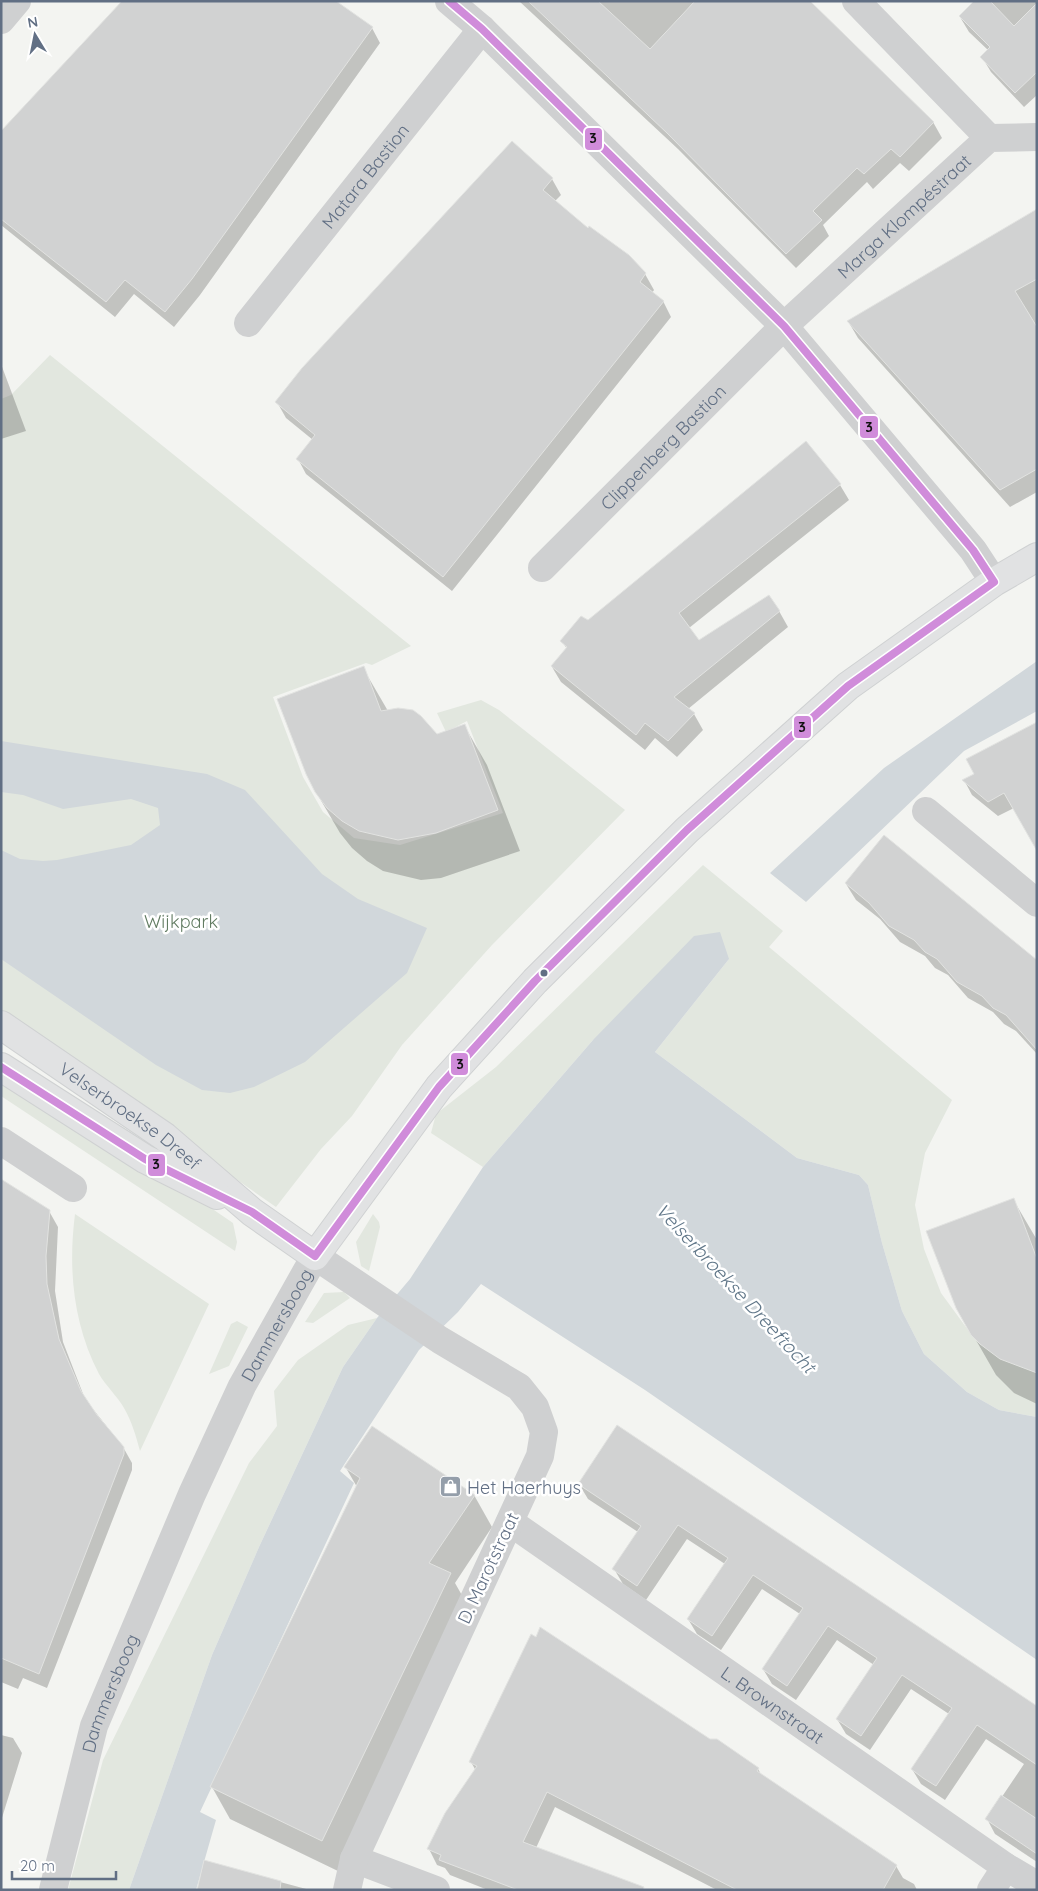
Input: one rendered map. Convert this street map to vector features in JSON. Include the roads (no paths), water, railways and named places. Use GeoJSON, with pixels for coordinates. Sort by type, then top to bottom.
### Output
{"type":"FeatureCollection","features":[{"type":"Feature","properties":{"kind":"street"},"geometry":{"type":"LineString","coordinates":[[1,20],[17,1]]}},
{"type":"Feature","properties":{"kind":"street"},"geometry":{"type":"LineString","coordinates":[[449,1],[482,29],[784,326],[973,550],[994,582]]}},
{"type":"Feature","properties":{"kind":"street"},"geometry":{"type":"LineString","coordinates":[[856,1],[989,138],[1037,137]]}},
{"type":"Feature","properties":{"kind":"street","name":"Matara Bastion"},"geometry":{"type":"LineString","coordinates":[[248,323],[482,29]]}},
{"type":"Feature","properties":{"kind":"street","name":"Marga Klompéstraat"},"geometry":{"type":"LineString","coordinates":[[784,326],[989,138]]}},
{"type":"Feature","properties":{"kind":"street","name":"Clippenberg Bastion"},"geometry":{"type":"LineString","coordinates":[[542,568],[784,326]]}},
{"type":"Feature","properties":{"kind":"street","name":"Dammersboog"},"geometry":{"type":"LineString","coordinates":[[53,1890],[94,1726],[192,1494],[242,1386],[315,1256],[439,1088],[535,981],[673,843],[848,686],[994,582],[1037,558]]}},
{"type":"Feature","properties":{"kind":"street"},"geometry":{"type":"LineString","coordinates":[[926,811],[1037,903]]}},
{"type":"Feature","properties":{"kind":"street","name":"Velserbroekse Dreef"},"geometry":{"type":"LineString","coordinates":[[1,1025],[165,1137],[252,1212],[315,1256]]}},
{"type":"Feature","properties":{"kind":"street","name":"Velserbroekse Dreef"},"geometry":{"type":"LineString","coordinates":[[1,1067],[145,1159],[252,1212]]}},
{"type":"Feature","properties":{"kind":"street"},"geometry":{"type":"LineString","coordinates":[[1,1141],[73,1188]]}},
{"type":"Feature","properties":{"kind":"street","name":"D. Marotstraat"},"geometry":{"type":"LineString","coordinates":[[315,1256],[440,1340],[518,1387],[535,1407],[544,1432],[540,1456],[354,1859],[347,1890]]}},
{"type":"Feature","properties":{"kind":"street","name":"L. Brownstraat"},"geometry":{"type":"LineString","coordinates":[[510,1522],[1006,1867],[1037,1885]]}},
{"type":"Feature","properties":{"kind":"street"},"geometry":{"type":"LineString","coordinates":[[354,1859],[436,1890]]}},
{"type":"Feature","properties":{"kind":"street"},"geometry":{"type":"LineString","coordinates":[[991,1890],[1006,1867]]}},
{"type":"Feature","properties":{"kind":"water"},"geometry":{"type":"Polygon","coordinates":[[[1037,661],[1037,711],[964,751],[806,902],[770,873],[884,768],[1037,661]]]}},
{"type":"Feature","properties":{"kind":"water"},"geometry":{"type":"Polygon","coordinates":[[[1,741],[207,774],[245,790],[322,874],[358,899],[427,928],[407,973],[305,1062],[254,1087],[230,1093],[202,1090],[156,1065],[1,959],[1,850],[20,859],[43,861],[57,860],[131,845],[160,825],[158,808],[131,799],[63,809],[23,795],[1,792],[1,741]]]}},
{"type":"Feature","properties":{"kind":"water","name":"Velserbroekse Dreeftocht"},"geometry":{"type":"Polygon","coordinates":[[[720,932],[729,959],[655,1052],[797,1158],[859,1175],[868,1185],[882,1243],[902,1311],[924,1354],[967,1392],[999,1410],[1037,1417],[1037,1660],[645,1390],[481,1284],[458,1312],[419,1350],[340,1471],[354,1483],[200,1812],[216,1820],[196,1890],[129,1890],[212,1655],[259,1547],[343,1367],[377,1318],[410,1279],[483,1167],[593,1040],[694,936],[720,932]]]}},
{"type":"Feature","properties":{"kind":"place","name":"Het Haerhuys"},"geometry":{"type":"Point","coordinates":[451,1487]}},
{"type":"Feature","properties":{"kind":"park label","name":"Wijkpark"},"geometry":{"type":"Point","coordinates":[181,921]}}]}
